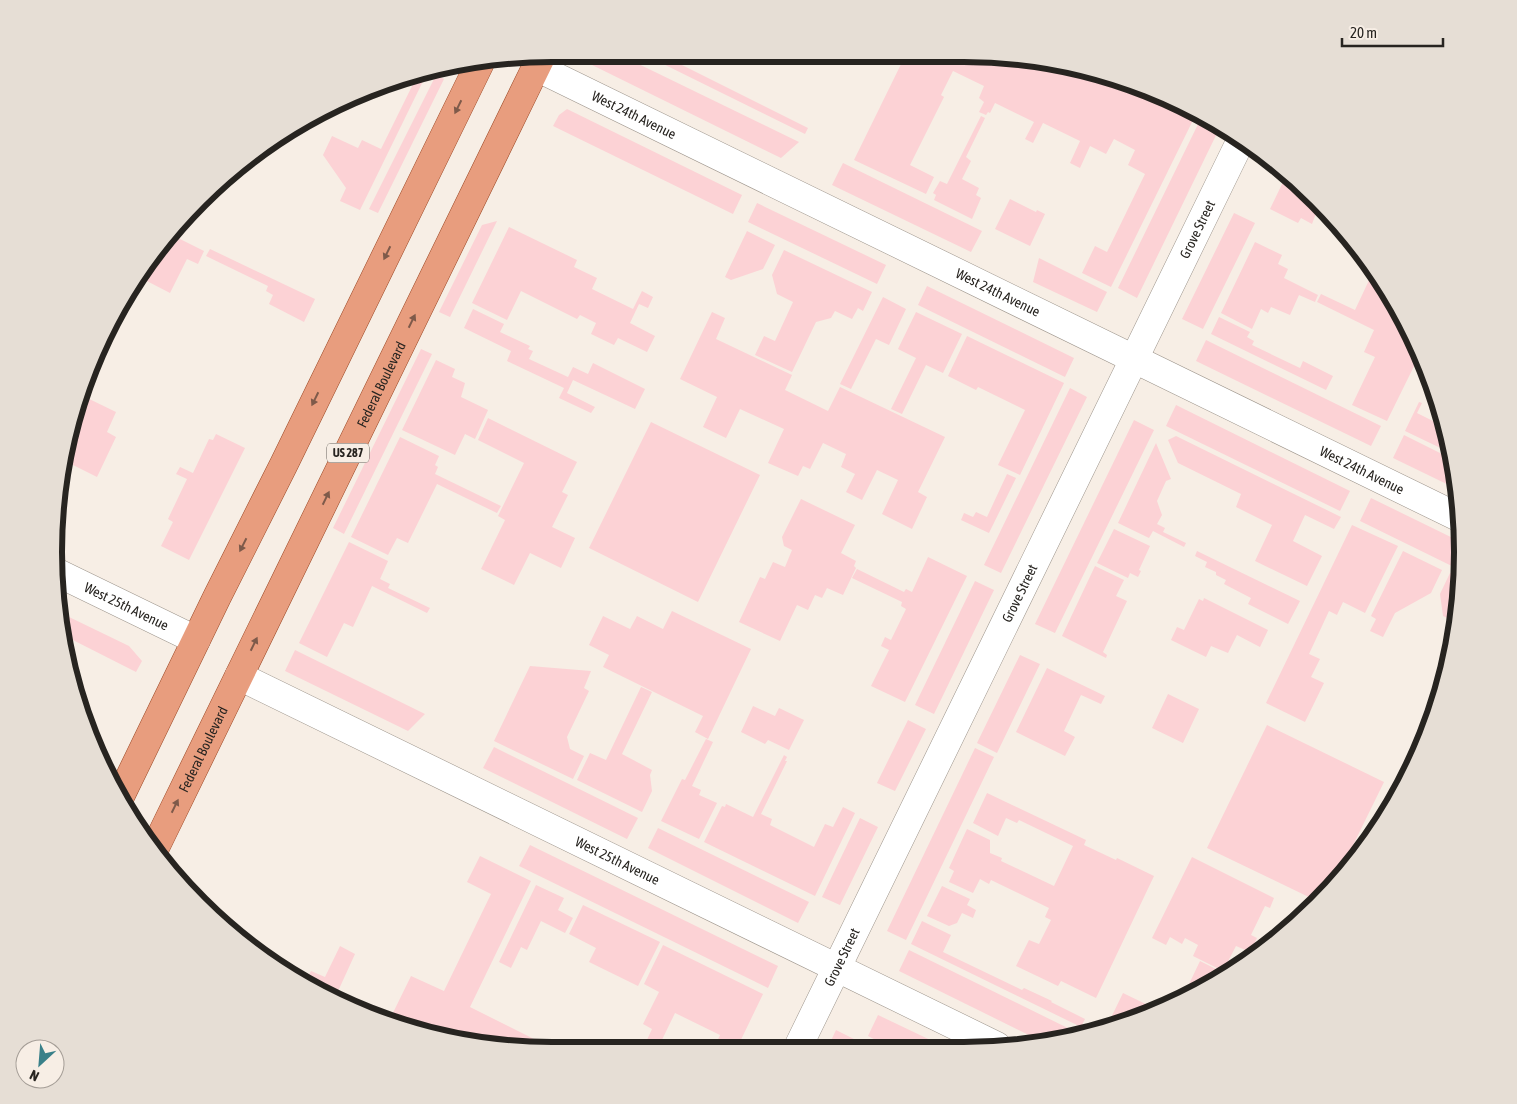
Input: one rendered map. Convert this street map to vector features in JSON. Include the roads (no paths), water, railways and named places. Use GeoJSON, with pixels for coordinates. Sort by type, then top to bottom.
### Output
{"type":"FeatureCollection","features":[{"type":"Feature","properties":{"kind":"main road","name":"Federal Boulevard"},"geometry":{"type":"LineString","coordinates":[[158,842],[538,63]]}},
{"type":"Feature","properties":{"kind":"main road"},"geometry":{"type":"LineString","coordinates":[[124,789],[477,69]]}},
{"type":"Feature","properties":{"kind":"street","name":"West 24th Avenue"},"geometry":{"type":"LineString","coordinates":[[542,63],[1134,359],[1452,514]]}},
{"type":"Feature","properties":{"kind":"street","name":"Grove Street"},"geometry":{"type":"LineString","coordinates":[[800,1042],[1238,146]]}},
{"type":"Feature","properties":{"kind":"street","name":"West 25th Avenue"},"geometry":{"type":"LineString","coordinates":[[63,576],[196,640]]}},
{"type":"Feature","properties":{"kind":"street","name":"West 25th Avenue"},"geometry":{"type":"LineString","coordinates":[[239,676],[986,1041]]}}]}
